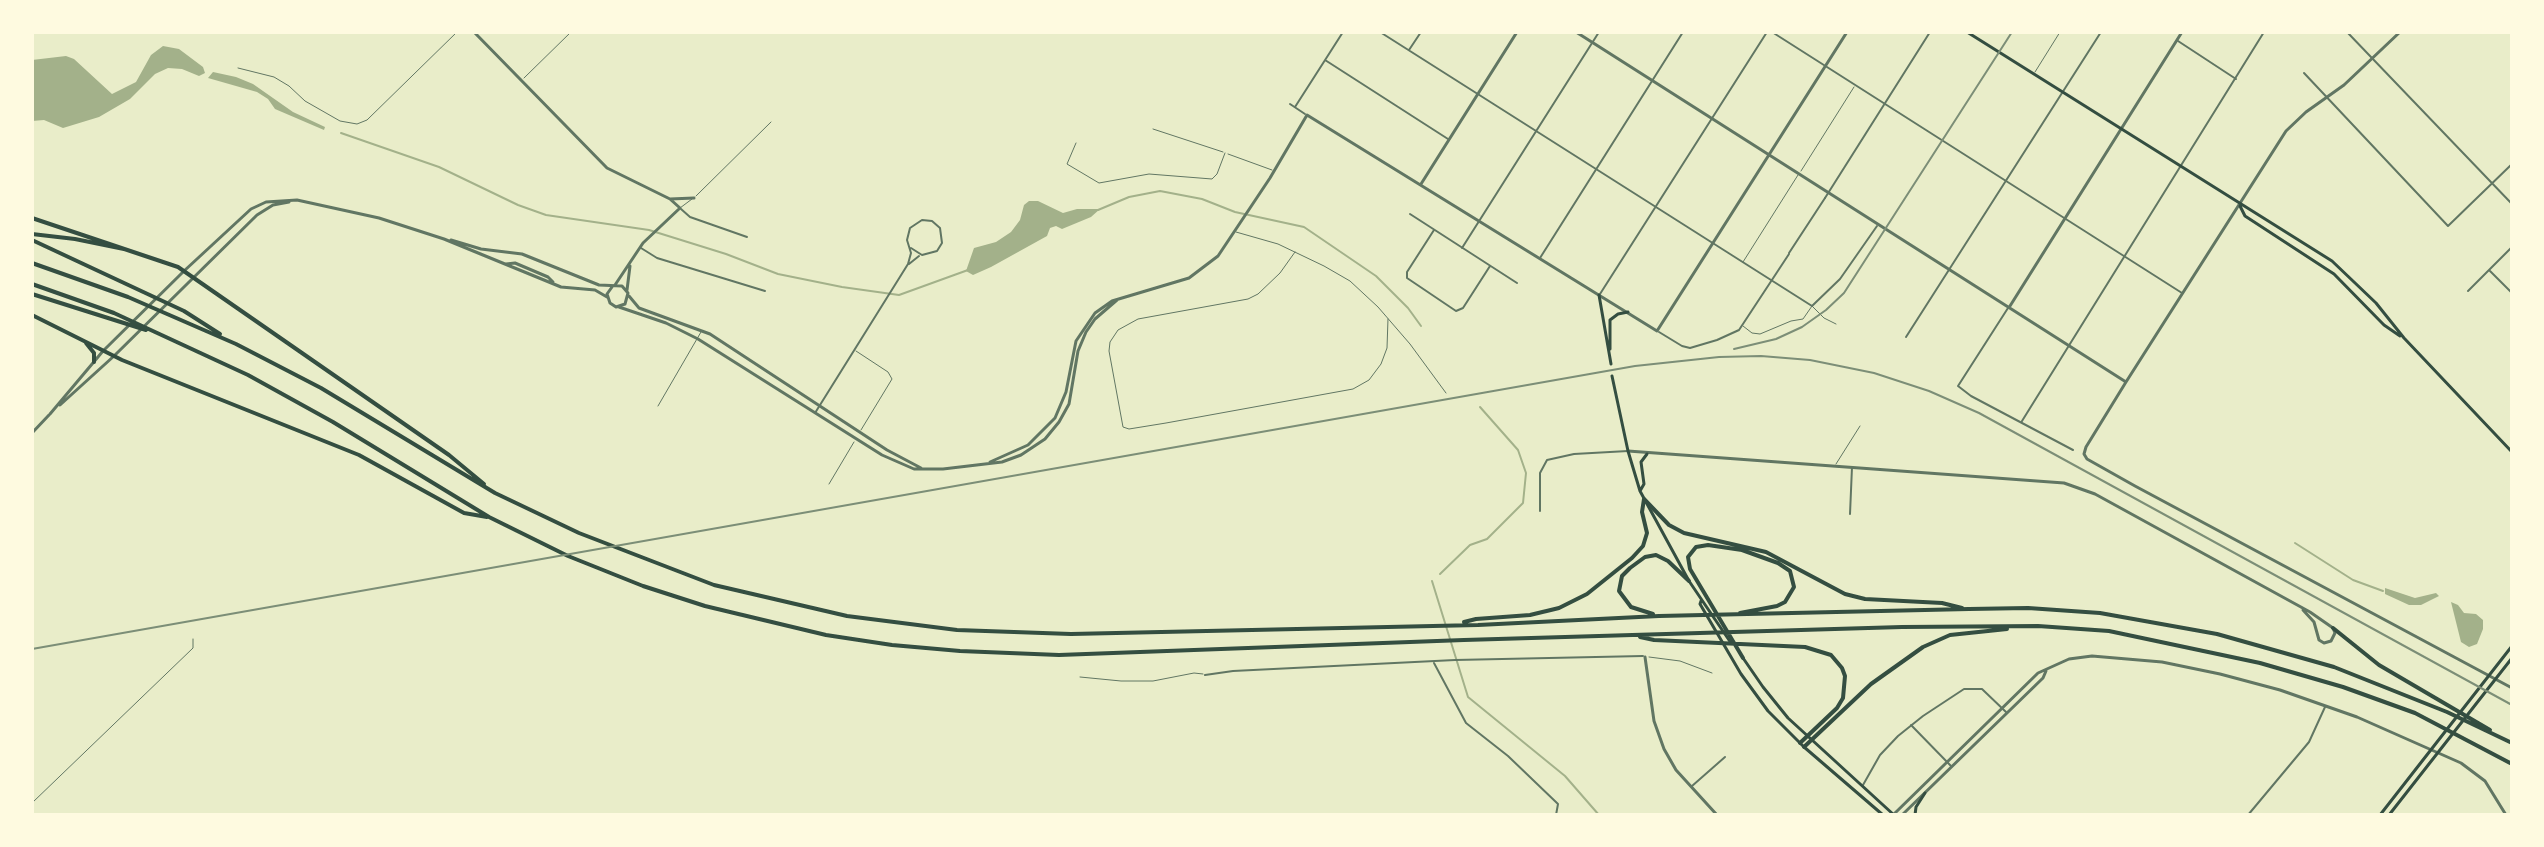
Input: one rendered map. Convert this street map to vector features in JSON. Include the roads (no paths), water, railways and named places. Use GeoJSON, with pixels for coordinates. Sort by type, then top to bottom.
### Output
{"type":"FeatureCollection","features":[{"type":"Feature","properties":{"kind":"highway"},"geometry":{"type":"LineString","coordinates":[[32,218],[130,250],[194,276],[449,455],[495,493]]}},
{"type":"Feature","properties":{"kind":"highway"},"geometry":{"type":"LineString","coordinates":[[32,237],[75,239],[130,250]]}},
{"type":"Feature","properties":{"kind":"highway"},"geometry":{"type":"LineString","coordinates":[[32,237],[184,311],[236,344]]}},
{"type":"Feature","properties":{"kind":"highway"},"geometry":{"type":"LineString","coordinates":[[32,263],[128,297],[236,344],[321,388],[495,493],[579,533],[714,585],[875,621],[968,631],[1071,634],[1969,609],[2028,608],[2100,613],[2217,634],[2334,667],[2405,694],[2512,743]]}},
{"type":"Feature","properties":{"kind":"highway"},"geometry":{"type":"LineString","coordinates":[[32,284],[114,313],[234,368],[532,539],[605,571],[705,606],[797,629],[892,645],[960,651],[1093,655],[1630,635],[2038,626],[2109,631],[2274,667],[2415,713],[2512,764]]}},
{"type":"Feature","properties":{"kind":"highway"},"geometry":{"type":"LineString","coordinates":[[32,294],[160,334]]}},
{"type":"Feature","properties":{"kind":"highway"},"geometry":{"type":"LineString","coordinates":[[32,315],[114,356],[338,445],[464,513],[489,517]]}},
{"type":"Feature","properties":{"kind":"highway"},"geometry":{"type":"LineString","coordinates":[[85,341],[94,353],[94,362]]}},
{"type":"Feature","properties":{"kind":"highway"},"geometry":{"type":"LineString","coordinates":[[1459,624],[1476,619],[1530,615],[1559,608],[1587,594],[1643,546],[1647,533],[1642,512],[1644,499]]}},
{"type":"Feature","properties":{"kind":"highway"},"geometry":{"type":"LineString","coordinates":[[1644,499],[1669,525],[1684,533],[1766,552],[1845,594],[1865,599],[1942,603],[1969,609]]}},
{"type":"Feature","properties":{"kind":"highway"},"geometry":{"type":"LineString","coordinates":[[1732,615],[1785,602],[1794,587],[1790,571],[1778,563],[1742,550],[1700,546],[1690,553],[1688,565],[1743,658]]}},
{"type":"Feature","properties":{"kind":"highway"},"geometry":{"type":"LineString","coordinates":[[1659,616],[1636,610],[1624,600],[1619,591],[1622,576],[1645,557],[1656,555],[1668,561],[1689,581]]}},
{"type":"Feature","properties":{"kind":"highway"},"geometry":{"type":"LineString","coordinates":[[1809,738],[1871,684],[1905,658],[1936,640],[1961,633],[2038,626]]}},
{"type":"Feature","properties":{"kind":"highway"},"geometry":{"type":"LineString","coordinates":[[2333,628],[2379,665],[2502,738]]}},
{"type":"Feature","properties":{"kind":"highway"},"geometry":{"type":"LineString","coordinates":[[1630,635],[1654,640],[1805,647],[1826,652],[1842,668],[1844,693],[1837,708],[1802,745]]}},
{"type":"Feature","properties":{"kind":"main road"},"geometry":{"type":"LineString","coordinates":[[1967,32],[2340,268],[2512,452]]}},
{"type":"Feature","properties":{"kind":"main road"},"geometry":{"type":"LineString","coordinates":[[2239,205],[2245,216],[2334,274],[2384,325],[2404,338]]}},
{"type":"Feature","properties":{"kind":"main road"},"geometry":{"type":"LineString","coordinates":[[1599,295],[1611,364]]}},
{"type":"Feature","properties":{"kind":"main road"},"geometry":{"type":"LineString","coordinates":[[1609,353],[1610,320],[1628,312]]}},
{"type":"Feature","properties":{"kind":"main road"},"geometry":{"type":"LineString","coordinates":[[1612,376],[1640,491],[1701,601],[1769,695],[1809,738],[1893,815]]}},
{"type":"Feature","properties":{"kind":"main road"},"geometry":{"type":"LineString","coordinates":[[1640,491],[1644,484],[1641,462],[1647,454]]}},
{"type":"Feature","properties":{"kind":"main road"},"geometry":{"type":"LineString","coordinates":[[1701,601],[1758,699],[1802,745],[1883,815]]}},
{"type":"Feature","properties":{"kind":"main road"},"geometry":{"type":"LineString","coordinates":[[2380,815],[2512,646]]}},
{"type":"Feature","properties":{"kind":"main road"},"geometry":{"type":"LineString","coordinates":[[2389,815],[2512,658]]}},
{"type":"Feature","properties":{"kind":"main road"},"geometry":{"type":"LineString","coordinates":[[1915,815],[1925,793]]}},
{"type":"Feature","properties":{"kind":"street"},"geometry":{"type":"LineString","coordinates":[[474,32],[607,168],[670,199],[690,217],[747,237]]}},
{"type":"Feature","properties":{"kind":"street"},"geometry":{"type":"LineString","coordinates":[[1295,107],[1343,32]]}},
{"type":"Feature","properties":{"kind":"street"},"geometry":{"type":"LineString","coordinates":[[1380,32],[1812,306],[1840,279],[1879,224]]}},
{"type":"Feature","properties":{"kind":"street"},"geometry":{"type":"LineString","coordinates":[[1409,50],[1421,32]]}},
{"type":"Feature","properties":{"kind":"street"},"geometry":{"type":"LineString","coordinates":[[1421,185],[1517,32]]}},
{"type":"Feature","properties":{"kind":"street"},"geometry":{"type":"LineString","coordinates":[[1576,32],[2126,382]]}},
{"type":"Feature","properties":{"kind":"street"},"geometry":{"type":"LineString","coordinates":[[1462,248],[1599,32]]}},
{"type":"Feature","properties":{"kind":"street"},"geometry":{"type":"LineString","coordinates":[[1539,259],[1683,32]]}},
{"type":"Feature","properties":{"kind":"street"},"geometry":{"type":"LineString","coordinates":[[1599,295],[1767,32]]}},
{"type":"Feature","properties":{"kind":"street"},"geometry":{"type":"LineString","coordinates":[[1772,32],[2183,293]]}},
{"type":"Feature","properties":{"kind":"street"},"geometry":{"type":"LineString","coordinates":[[1657,331],[1847,32]]}},
{"type":"Feature","properties":{"kind":"street"},"geometry":{"type":"LineString","coordinates":[[1290,104],[1657,331],[1690,348],[1717,340],[1743,326],[1930,32]]}},
{"type":"Feature","properties":{"kind":"street"},"geometry":{"type":"LineString","coordinates":[[1906,337],[2101,32]]}},
{"type":"Feature","properties":{"kind":"street"},"geometry":{"type":"LineString","coordinates":[[2073,450],[1971,396],[1958,386],[2182,32]]}},
{"type":"Feature","properties":{"kind":"street"},"geometry":{"type":"LineString","coordinates":[[2022,421],[2264,32]]}},
{"type":"Feature","properties":{"kind":"street"},"geometry":{"type":"LineString","coordinates":[[2347,32],[2512,204]]}},
{"type":"Feature","properties":{"kind":"street"},"geometry":{"type":"LineString","coordinates":[[2400,32],[2286,131],[2126,382],[2086,447],[2084,456],[2171,506],[2512,688]]}},
{"type":"Feature","properties":{"kind":"street"},"geometry":{"type":"LineString","coordinates":[[2177,41],[2236,79]]}},
{"type":"Feature","properties":{"kind":"street"},"geometry":{"type":"LineString","coordinates":[[1325,60],[1449,140]]}},
{"type":"Feature","properties":{"kind":"street"},"geometry":{"type":"LineString","coordinates":[[2304,73],[2448,226],[2512,164]]}},
{"type":"Feature","properties":{"kind":"street"},"geometry":{"type":"LineString","coordinates":[[444,239],[553,284],[595,290],[607,297],[612,305],[666,323],[698,339],[856,440],[904,465],[957,468],[990,462],[1028,445],[1050,425],[1066,392],[1073,349],[1095,313],[1117,300],[1178,283],[1198,273],[1218,256],[1245,218],[1307,115]]}},
{"type":"Feature","properties":{"kind":"street"},"geometry":{"type":"LineString","coordinates":[[670,199],[694,198]]}},
{"type":"Feature","properties":{"kind":"street"},"geometry":{"type":"LineString","coordinates":[[50,414],[114,356],[257,215],[273,205],[297,200]]}},
{"type":"Feature","properties":{"kind":"street"},"geometry":{"type":"LineString","coordinates":[[32,433],[103,351],[184,271],[251,209],[266,202],[297,200],[344,209],[481,249],[525,255],[596,284],[627,290]]}},
{"type":"Feature","properties":{"kind":"street"},"geometry":{"type":"LineString","coordinates":[[607,297],[644,241],[680,208]]}},
{"type":"Feature","properties":{"kind":"street"},"geometry":{"type":"LineString","coordinates":[[1410,214],[1517,283]]}},
{"type":"Feature","properties":{"kind":"street"},"geometry":{"type":"LineString","coordinates":[[814,414],[908,264],[911,248],[907,236],[910,228],[917,221],[932,221],[942,232],[942,243],[932,254],[922,255],[908,264]]}},
{"type":"Feature","properties":{"kind":"street"},"geometry":{"type":"LineString","coordinates":[[1434,230],[1407,272],[1407,278],[1456,311],[1463,308],[1490,266]]}},
{"type":"Feature","properties":{"kind":"street"},"geometry":{"type":"LineString","coordinates":[[640,247],[657,258],[765,291]]}},
{"type":"Feature","properties":{"kind":"street"},"geometry":{"type":"LineString","coordinates":[[2468,291],[2512,247]]}},
{"type":"Feature","properties":{"kind":"street"},"geometry":{"type":"LineString","coordinates":[[911,248],[922,255]]}},
{"type":"Feature","properties":{"kind":"street"},"geometry":{"type":"LineString","coordinates":[[522,266],[525,255]]}},
{"type":"Feature","properties":{"kind":"street"},"geometry":{"type":"LineString","coordinates":[[506,264],[515,263],[548,277],[553,284]]}},
{"type":"Feature","properties":{"kind":"street"},"geometry":{"type":"LineString","coordinates":[[548,277],[553,266]]}},
{"type":"Feature","properties":{"kind":"street"},"geometry":{"type":"LineString","coordinates":[[630,266],[627,290],[639,308],[702,330],[887,450],[921,468]]}},
{"type":"Feature","properties":{"kind":"street"},"geometry":{"type":"LineString","coordinates":[[2490,270],[2512,293]]}},
{"type":"Feature","properties":{"kind":"street"},"geometry":{"type":"LineString","coordinates":[[619,307],[625,304],[629,296]]}},
{"type":"Feature","properties":{"kind":"street"},"geometry":{"type":"LineString","coordinates":[[1540,511],[1540,473],[1547,460],[1574,454],[1628,451],[2052,481],[2095,494],[2303,610],[2333,628],[2335,633],[2332,639],[2321,642],[2314,622],[2303,610]]}},
{"type":"Feature","properties":{"kind":"street"},"geometry":{"type":"LineString","coordinates":[[1850,514],[1852,466]]}},
{"type":"Feature","properties":{"kind":"street"},"geometry":{"type":"LineString","coordinates":[[1205,675],[1455,660],[1645,657],[1654,721],[1664,749],[1691,787],[1717,815]]}},
{"type":"Feature","properties":{"kind":"street"},"geometry":{"type":"LineString","coordinates":[[1893,815],[2038,673],[2078,657],[2130,658],[2233,677],[2325,705],[2404,736],[2461,763],[2485,781],[2506,815]]}},
{"type":"Feature","properties":{"kind":"street"},"geometry":{"type":"LineString","coordinates":[[1433,661],[1466,723],[1508,756],[1558,804],[1556,815]]}},
{"type":"Feature","properties":{"kind":"street"},"geometry":{"type":"LineString","coordinates":[[1902,815],[2043,678],[2046,671]]}},
{"type":"Feature","properties":{"kind":"street"},"geometry":{"type":"LineString","coordinates":[[1861,787],[1880,755],[1911,725],[1947,699],[1971,687],[1986,692],[2007,712]]}},
{"type":"Feature","properties":{"kind":"street"},"geometry":{"type":"LineString","coordinates":[[2248,815],[2309,742],[2325,705]]}},
{"type":"Feature","properties":{"kind":"street"},"geometry":{"type":"LineString","coordinates":[[1911,725],[1952,766]]}},
{"type":"Feature","properties":{"kind":"street"},"geometry":{"type":"LineString","coordinates":[[1691,787],[1725,757]]}},
{"type":"Feature","properties":{"kind":"lane"},"geometry":{"type":"LineString","coordinates":[[238,68],[274,77],[305,101],[340,121],[357,124],[367,120],[457,32]]}},
{"type":"Feature","properties":{"kind":"lane"},"geometry":{"type":"LineString","coordinates":[[521,80],[571,32]]}},
{"type":"Feature","properties":{"kind":"lane"},"geometry":{"type":"LineString","coordinates":[[2033,74],[2060,32]]}},
{"type":"Feature","properties":{"kind":"lane"},"geometry":{"type":"LineString","coordinates":[[1743,262],[1855,85]]}},
{"type":"Feature","properties":{"kind":"lane"},"geometry":{"type":"LineString","coordinates":[[680,208],[771,122]]}},
{"type":"Feature","properties":{"kind":"lane"},"geometry":{"type":"LineString","coordinates":[[1153,129],[1274,171]]}},
{"type":"Feature","properties":{"kind":"lane"},"geometry":{"type":"LineString","coordinates":[[1076,143],[1066,160],[1067,164],[1099,183],[1149,174],[1212,179],[1225,153]]}},
{"type":"Feature","properties":{"kind":"lane"},"geometry":{"type":"LineString","coordinates":[[1236,232],[1295,252],[1350,281],[1388,319],[1430,368],[1446,393]]}},
{"type":"Feature","properties":{"kind":"lane"},"geometry":{"type":"LineString","coordinates":[[1295,252],[1280,273],[1258,294],[1248,299],[1138,319],[1118,330],[1110,342],[1109,351],[1123,427],[1129,429],[1166,423],[1353,389],[1369,380],[1381,364],[1387,348],[1388,319]]}},
{"type":"Feature","properties":{"kind":"lane"},"geometry":{"type":"LineString","coordinates":[[1743,326],[1752,333],[1760,334],[1803,319],[1812,306],[1836,324]]}},
{"type":"Feature","properties":{"kind":"lane"},"geometry":{"type":"LineString","coordinates":[[658,406],[702,330]]}},
{"type":"Feature","properties":{"kind":"lane"},"geometry":{"type":"LineString","coordinates":[[829,484],[892,379],[888,372],[854,350]]}},
{"type":"Feature","properties":{"kind":"lane"},"geometry":{"type":"LineString","coordinates":[[1835,465],[1860,426]]}},
{"type":"Feature","properties":{"kind":"lane"},"geometry":{"type":"LineString","coordinates":[[32,803],[193,648],[193,639]]}},
{"type":"Feature","properties":{"kind":"lane"},"geometry":{"type":"LineString","coordinates":[[1645,657],[1680,661],[1712,673]]}},
{"type":"Feature","properties":{"kind":"lane"},"geometry":{"type":"LineString","coordinates":[[1080,677],[1153,681],[1194,673],[1205,675]]}},
{"type":"Feature","properties":{"kind":"waterway"},"geometry":{"type":"LineString","coordinates":[[341,133],[439,167],[546,215],[649,230],[778,274],[899,295],[968,270]]}},
{"type":"Feature","properties":{"kind":"waterway"},"geometry":{"type":"LineString","coordinates":[[1098,210],[1129,197],[1160,191],[1202,199],[1235,212],[1304,227],[1376,276],[1421,326]]}},
{"type":"Feature","properties":{"kind":"waterway"},"geometry":{"type":"LineString","coordinates":[[1440,574],[1470,545],[1487,539],[1523,503],[1526,473],[1518,450],[1480,407]]}},
{"type":"Feature","properties":{"kind":"waterway"},"geometry":{"type":"LineString","coordinates":[[2295,543],[2353,580],[2383,591]]}},
{"type":"Feature","properties":{"kind":"waterway"},"geometry":{"type":"LineString","coordinates":[[1432,581],[1468,697],[1565,776],[1599,815]]}},
{"type":"Feature","properties":{"kind":"railway"},"geometry":{"type":"LineString","coordinates":[[1734,349],[1776,339],[1802,327],[1844,293],[2012,32]]}},
{"type":"Feature","properties":{"kind":"railway"},"geometry":{"type":"LineString","coordinates":[[32,649],[1635,366],[1761,356],[1810,360],[1874,373],[1929,391],[1979,413],[2512,705]]}}]}
